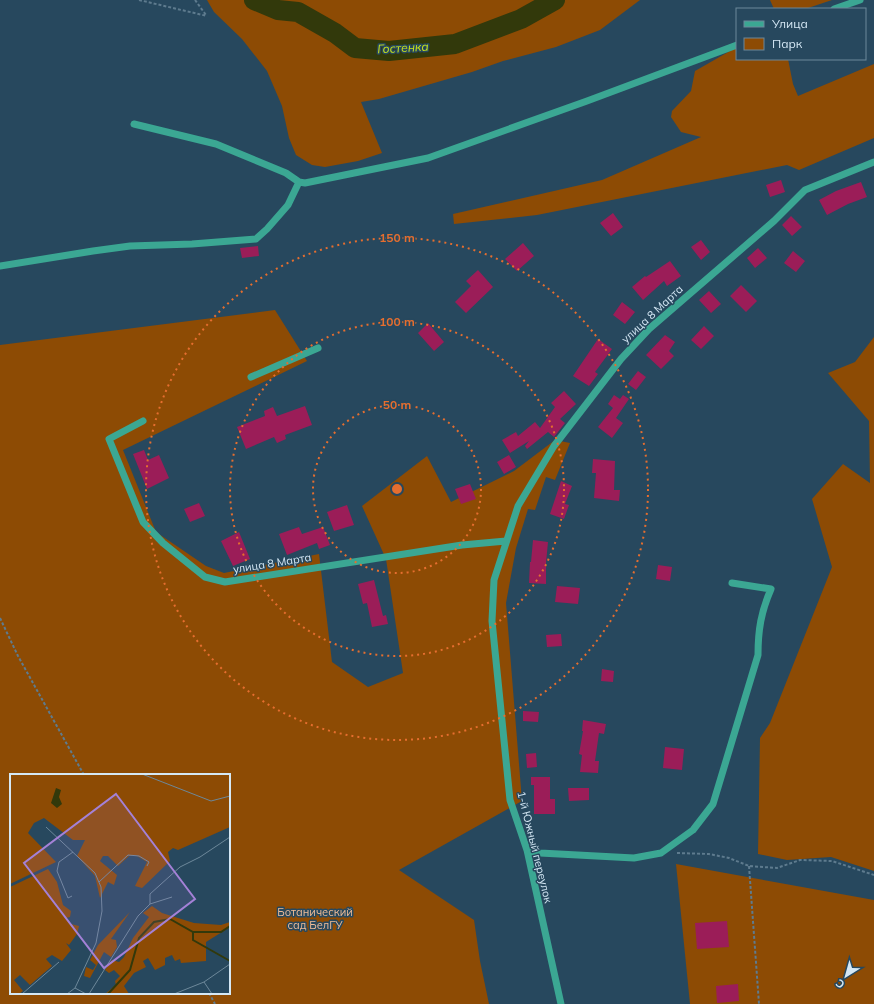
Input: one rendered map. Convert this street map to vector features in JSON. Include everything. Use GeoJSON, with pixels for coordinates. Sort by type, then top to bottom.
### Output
{"type":"FeatureCollection","features":[{"type":"Feature","properties":{"kind":"street"},"geometry":{"type":"LineString","coordinates":[[837,8],[860,0]]}},
{"type":"Feature","properties":{"kind":"street"},"geometry":{"type":"LineString","coordinates":[[134,124],[216,144],[286,173],[299,182],[305,183],[428,158],[587,101],[736,44]]}},
{"type":"Feature","properties":{"kind":"street","name":"улица 8 Марта"},"geometry":{"type":"LineString","coordinates":[[492,621],[494,580],[518,506],[554,446],[621,358],[649,329],[774,221],[805,190],[874,162]]}},
{"type":"Feature","properties":{"kind":"street"},"geometry":{"type":"LineString","coordinates":[[0,266],[130,246],[192,244],[256,239],[288,205],[299,182]]}},
{"type":"Feature","properties":{"kind":"street"},"geometry":{"type":"LineString","coordinates":[[251,378],[318,348]]}},
{"type":"Feature","properties":{"kind":"street","name":"улица 8 Марта"},"geometry":{"type":"LineString","coordinates":[[143,421],[109,438],[142,522],[205,578],[225,582],[462,545],[506,541]]}},
{"type":"Feature","properties":{"kind":"street"},"geometry":{"type":"LineString","coordinates":[[527,850],[540,854],[634,858],[661,853],[693,830],[713,804],[758,655],[758,637],[763,606],[770,589],[732,583]]}},
{"type":"Feature","properties":{"kind":"street","name":"1-й Южный переулок"},"geometry":{"type":"LineString","coordinates":[[492,621],[510,800],[527,850],[561,1004]]}},
{"type":"Feature","properties":{"kind":"path"},"geometry":{"type":"LineString","coordinates":[[138,0],[207,16],[195,0]]}},
{"type":"Feature","properties":{"kind":"path"},"geometry":{"type":"LineString","coordinates":[[0,618],[18,656],[83,774]]}},
{"type":"Feature","properties":{"kind":"path"},"geometry":{"type":"LineString","coordinates":[[661,853],[722,856],[749,866],[777,868],[800,860],[832,861],[874,875]]}},
{"type":"Feature","properties":{"kind":"path"},"geometry":{"type":"LineString","coordinates":[[749,866],[759,1004]]}},
{"type":"Feature","properties":{"kind":"path"},"geometry":{"type":"LineString","coordinates":[[210,994],[215,1004]]}},
{"type":"Feature","properties":{"kind":"green space"},"geometry":{"type":"Polygon","coordinates":[[[207,0],[640,0],[600,30],[556,47],[503,61],[472,72],[379,99],[361,102],[382,153],[358,161],[325,167],[312,165],[296,155],[289,138],[282,106],[267,71],[242,39],[214,12],[207,0]]]}},
{"type":"Feature","properties":{"kind":"green space"},"geometry":{"type":"Polygon","coordinates":[[[770,0],[832,0],[808,8],[774,8],[770,0]]]}},
{"type":"Feature","properties":{"kind":"green space"},"geometry":{"type":"Polygon","coordinates":[[[736,48],[736,60],[788,60],[793,84],[798,96],[874,64],[874,138],[799,170],[787,165],[537,215],[454,224],[453,214],[602,180],[701,137],[681,132],[671,117],[672,111],[691,91],[695,71],[736,48]]]}},
{"type":"Feature","properties":{"kind":"green space","name":"Ботанический сад БелГУ"},"geometry":{"type":"Polygon","coordinates":[[[275,310],[307,361],[123,450],[156,532],[206,566],[224,573],[319,554],[332,662],[368,687],[403,673],[386,559],[362,506],[427,456],[451,502],[514,471],[555,440],[570,443],[555,480],[546,477],[535,510],[528,509],[516,548],[506,603],[522,801],[399,870],[474,920],[480,961],[489,1004],[0,1004],[0,345],[275,310]]]}},
{"type":"Feature","properties":{"kind":"green space"},"geometry":{"type":"Polygon","coordinates":[[[874,337],[874,871],[831,857],[787,860],[758,854],[760,738],[770,723],[832,567],[812,499],[843,464],[870,483],[869,421],[828,373],[855,362],[874,337]]]}},
{"type":"Feature","properties":{"kind":"green space"},"geometry":{"type":"Polygon","coordinates":[[[676,864],[874,900],[874,1004],[690,1004],[676,864]]]}},
{"type":"Feature","properties":{"kind":"building"},"geometry":{"type":"Polygon","coordinates":[[[781,180],[785,192],[770,197],[766,185],[781,180]]]}},
{"type":"Feature","properties":{"kind":"building"},"geometry":{"type":"Polygon","coordinates":[[[861,182],[867,197],[848,204],[827,215],[819,200],[836,191],[861,182]]]}},
{"type":"Feature","properties":{"kind":"building"},"geometry":{"type":"Polygon","coordinates":[[[613,213],[623,227],[611,236],[600,223],[613,213]]]}},
{"type":"Feature","properties":{"kind":"building"},"geometry":{"type":"Polygon","coordinates":[[[791,216],[802,227],[792,236],[782,225],[791,216]]]}},
{"type":"Feature","properties":{"kind":"building"},"geometry":{"type":"Polygon","coordinates":[[[701,240],[710,252],[701,260],[691,247],[701,240]]]}},
{"type":"Feature","properties":{"kind":"building"},"geometry":{"type":"Polygon","coordinates":[[[523,243],[534,256],[517,271],[505,259],[523,243]]]}},
{"type":"Feature","properties":{"kind":"building"},"geometry":{"type":"Polygon","coordinates":[[[258,246],[259,256],[242,258],[240,248],[258,246]]]}},
{"type":"Feature","properties":{"kind":"building"},"geometry":{"type":"Polygon","coordinates":[[[758,248],[767,258],[755,268],[747,258],[758,248]]]}},
{"type":"Feature","properties":{"kind":"building"},"geometry":{"type":"Polygon","coordinates":[[[793,251],[805,261],[796,272],[784,263],[793,251]]]}},
{"type":"Feature","properties":{"kind":"building"},"geometry":{"type":"Polygon","coordinates":[[[670,261],[681,276],[667,286],[664,281],[643,300],[632,287],[645,276],[646,277],[670,261]]]}},
{"type":"Feature","properties":{"kind":"building"},"geometry":{"type":"Polygon","coordinates":[[[478,270],[493,287],[466,313],[455,302],[471,286],[466,281],[478,270]]]}},
{"type":"Feature","properties":{"kind":"building"},"geometry":{"type":"Polygon","coordinates":[[[741,285],[757,301],[746,312],[730,296],[741,285]]]}},
{"type":"Feature","properties":{"kind":"building"},"geometry":{"type":"Polygon","coordinates":[[[709,291],[721,304],[711,313],[699,300],[709,291]]]}},
{"type":"Feature","properties":{"kind":"building"},"geometry":{"type":"Polygon","coordinates":[[[622,302],[635,312],[625,324],[613,315],[622,302]]]}},
{"type":"Feature","properties":{"kind":"building"},"geometry":{"type":"Polygon","coordinates":[[[428,323],[444,342],[434,351],[418,333],[428,323]]]}},
{"type":"Feature","properties":{"kind":"building"},"geometry":{"type":"Polygon","coordinates":[[[704,326],[714,336],[701,349],[691,340],[704,326]]]}},
{"type":"Feature","properties":{"kind":"building"},"geometry":{"type":"Polygon","coordinates":[[[665,335],[675,342],[669,351],[674,356],[661,369],[646,355],[665,335]]]}},
{"type":"Feature","properties":{"kind":"building"},"geometry":{"type":"Polygon","coordinates":[[[598,339],[612,349],[595,372],[598,374],[589,386],[573,376],[598,339]]]}},
{"type":"Feature","properties":{"kind":"building"},"geometry":{"type":"Polygon","coordinates":[[[638,371],[646,377],[636,390],[628,384],[638,371]]]}},
{"type":"Feature","properties":{"kind":"building"},"geometry":{"type":"Polygon","coordinates":[[[564,391],[576,404],[560,419],[565,423],[554,437],[548,432],[527,449],[525,446],[529,441],[510,453],[502,440],[516,432],[518,436],[535,422],[540,428],[555,407],[551,403],[564,391]]]}},
{"type":"Feature","properties":{"kind":"building"},"geometry":{"type":"Polygon","coordinates":[[[614,395],[620,399],[623,395],[629,399],[616,418],[623,423],[612,438],[598,427],[613,408],[608,404],[614,395]]]}},
{"type":"Feature","properties":{"kind":"building"},"geometry":{"type":"Polygon","coordinates":[[[305,406],[312,425],[285,435],[286,439],[277,443],[274,437],[246,449],[237,427],[265,416],[264,411],[273,407],[277,416],[305,406]]]}},
{"type":"Feature","properties":{"kind":"building"},"geometry":{"type":"Polygon","coordinates":[[[144,450],[148,460],[159,455],[169,478],[147,489],[133,454],[144,450]]]}},
{"type":"Feature","properties":{"kind":"building"},"geometry":{"type":"Polygon","coordinates":[[[509,455],[516,467],[504,474],[497,462],[509,455]]]}},
{"type":"Feature","properties":{"kind":"building"},"geometry":{"type":"Polygon","coordinates":[[[593,459],[615,461],[614,490],[620,490],[619,501],[594,498],[596,473],[592,473],[593,459]]]}},
{"type":"Feature","properties":{"kind":"building"},"geometry":{"type":"Polygon","coordinates":[[[561,481],[572,486],[565,504],[569,505],[564,519],[550,514],[561,481]]]}},
{"type":"Feature","properties":{"kind":"building"},"geometry":{"type":"Polygon","coordinates":[[[470,484],[476,499],[461,504],[455,489],[470,484]]]}},
{"type":"Feature","properties":{"kind":"building"},"geometry":{"type":"Polygon","coordinates":[[[199,503],[205,516],[190,522],[184,509],[199,503]]]}},
{"type":"Feature","properties":{"kind":"building"},"geometry":{"type":"Polygon","coordinates":[[[347,505],[354,525],[334,531],[327,512],[347,505]]]}},
{"type":"Feature","properties":{"kind":"building"},"geometry":{"type":"Polygon","coordinates":[[[299,527],[302,534],[323,527],[330,545],[319,549],[317,543],[287,555],[279,534],[299,527]]]}},
{"type":"Feature","properties":{"kind":"building"},"geometry":{"type":"Polygon","coordinates":[[[239,532],[250,559],[233,566],[221,541],[239,532]]]}},
{"type":"Feature","properties":{"kind":"building"},"geometry":{"type":"Polygon","coordinates":[[[533,540],[548,542],[546,584],[529,583],[533,540]]]}},
{"type":"Feature","properties":{"kind":"building"},"geometry":{"type":"Polygon","coordinates":[[[658,565],[672,567],[670,581],[656,579],[658,565]]]}},
{"type":"Feature","properties":{"kind":"building"},"geometry":{"type":"Polygon","coordinates":[[[374,580],[383,616],[386,615],[388,624],[372,627],[367,603],[363,604],[358,584],[374,580]]]}},
{"type":"Feature","properties":{"kind":"building"},"geometry":{"type":"Polygon","coordinates":[[[557,586],[580,588],[578,604],[555,602],[557,586]]]}},
{"type":"Feature","properties":{"kind":"building"},"geometry":{"type":"Polygon","coordinates":[[[561,634],[562,646],[547,647],[546,635],[561,634]]]}},
{"type":"Feature","properties":{"kind":"building"},"geometry":{"type":"Polygon","coordinates":[[[602,669],[614,671],[613,682],[601,681],[602,669]]]}},
{"type":"Feature","properties":{"kind":"building"},"geometry":{"type":"Polygon","coordinates":[[[523,711],[539,712],[538,722],[523,721],[523,711]]]}},
{"type":"Feature","properties":{"kind":"building"},"geometry":{"type":"Polygon","coordinates":[[[583,720],[606,724],[604,734],[599,733],[595,761],[599,761],[598,773],[580,772],[582,755],[579,754],[583,731],[583,720]]]}},
{"type":"Feature","properties":{"kind":"building"},"geometry":{"type":"Polygon","coordinates":[[[665,747],[684,749],[682,770],[663,768],[665,747]]]}},
{"type":"Feature","properties":{"kind":"building"},"geometry":{"type":"Polygon","coordinates":[[[536,753],[537,767],[527,768],[526,754],[536,753]]]}},
{"type":"Feature","properties":{"kind":"building"},"geometry":{"type":"Polygon","coordinates":[[[531,777],[550,777],[550,799],[555,799],[555,814],[534,814],[534,785],[531,785],[531,777]]]}},
{"type":"Feature","properties":{"kind":"building"},"geometry":{"type":"Polygon","coordinates":[[[568,788],[589,788],[589,800],[569,801],[568,788]]]}},
{"type":"Feature","properties":{"kind":"building"},"geometry":{"type":"Polygon","coordinates":[[[727,921],[729,947],[697,949],[695,923],[727,921]]]}},
{"type":"Feature","properties":{"kind":"building"},"geometry":{"type":"Polygon","coordinates":[[[738,984],[739,1001],[717,1003],[716,986],[738,984]]]}},
{"type":"Feature","properties":{"kind":"waterway","name":"Гостенка"},"geometry":{"type":"LineString","coordinates":[[254,0],[278,10],[298,12],[335,33],[355,48],[389,51],[455,44],[521,19],[555,0]]}}]}
